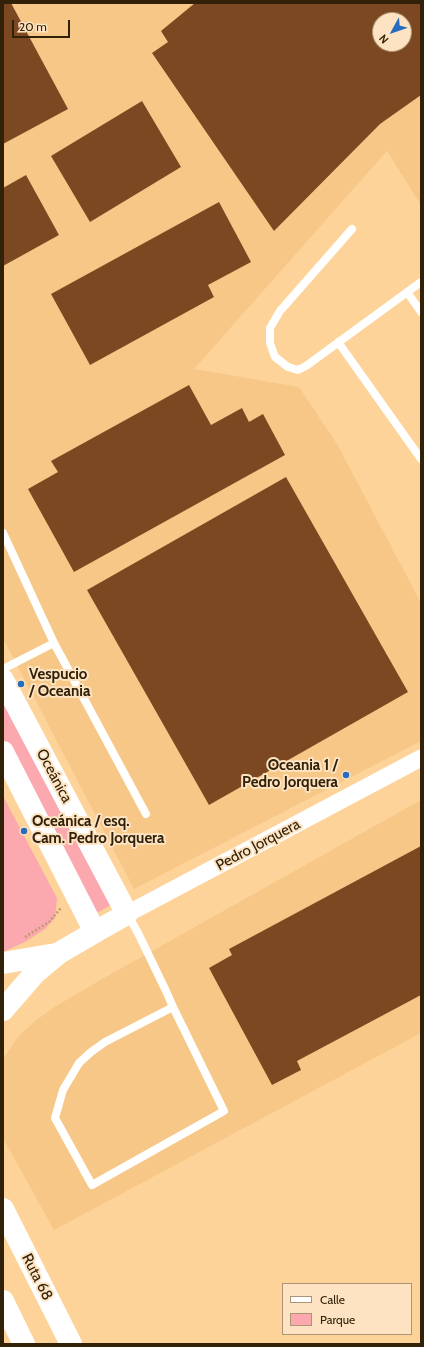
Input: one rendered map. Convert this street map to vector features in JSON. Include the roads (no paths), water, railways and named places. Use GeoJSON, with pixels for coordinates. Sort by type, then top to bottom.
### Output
{"type":"FeatureCollection","features":[{"type":"Feature","properties":{"kind":"main road","name":"Oceánica"},"geometry":{"type":"LineString","coordinates":[[3,680],[127,914]]}},
{"type":"Feature","properties":{"kind":"main road"},"geometry":{"type":"LineString","coordinates":[[3,752],[95,932]]}},
{"type":"Feature","properties":{"kind":"main road"},"geometry":{"type":"LineString","coordinates":[[55,852],[60,854],[73,854],[82,846],[86,836]]}},
{"type":"Feature","properties":{"kind":"main road","name":"Pedro Jorquera"},"geometry":{"type":"LineString","coordinates":[[59,953],[127,914]]}},
{"type":"Feature","properties":{"kind":"main road"},"geometry":{"type":"LineString","coordinates":[[3,963],[59,953]]}},
{"type":"Feature","properties":{"kind":"main road"},"geometry":{"type":"LineString","coordinates":[[3,1010],[35,973],[59,953]]}},
{"type":"Feature","properties":{"kind":"main road","name":"Ruta 68"},"geometry":{"type":"LineString","coordinates":[[3,1209],[71,1344]]}},
{"type":"Feature","properties":{"kind":"main road"},"geometry":{"type":"LineString","coordinates":[[3,1301],[24,1344]]}},
{"type":"Feature","properties":{"kind":"street","name":"Pedro Jorquera"},"geometry":{"type":"LineString","coordinates":[[127,914],[421,758]]}},
{"type":"Feature","properties":{"kind":"lane"},"geometry":{"type":"LineString","coordinates":[[352,229],[280,311],[270,328],[270,343],[275,357],[288,367],[298,370],[306,366],[421,282]]}},
{"type":"Feature","properties":{"kind":"lane"},"geometry":{"type":"LineString","coordinates":[[407,292],[421,312]]}},
{"type":"Feature","properties":{"kind":"lane"},"geometry":{"type":"LineString","coordinates":[[338,342],[421,459]]}},
{"type":"Feature","properties":{"kind":"lane"},"geometry":{"type":"LineString","coordinates":[[3,533],[54,643],[146,814]]}},
{"type":"Feature","properties":{"kind":"lane"},"geometry":{"type":"LineString","coordinates":[[3,669],[54,643]]}},
{"type":"Feature","properties":{"kind":"lane"},"geometry":{"type":"LineString","coordinates":[[127,914],[173,1007],[224,1111],[92,1185],[55,1118],[63,1090],[79,1063],[91,1052],[105,1042],[173,1007]]}},
{"type":"Feature","properties":{"kind":"place","name":"Vespucio / Oceania"},"geometry":{"type":"Point","coordinates":[21,684]}},
{"type":"Feature","properties":{"kind":"place","name":"Oceania 1 / Pedro Jorquera"},"geometry":{"type":"Point","coordinates":[346,775]}},
{"type":"Feature","properties":{"kind":"place","name":"Oceánica / esq. Cam. Pedro Jorquera"},"geometry":{"type":"Point","coordinates":[24,831]}}]}
